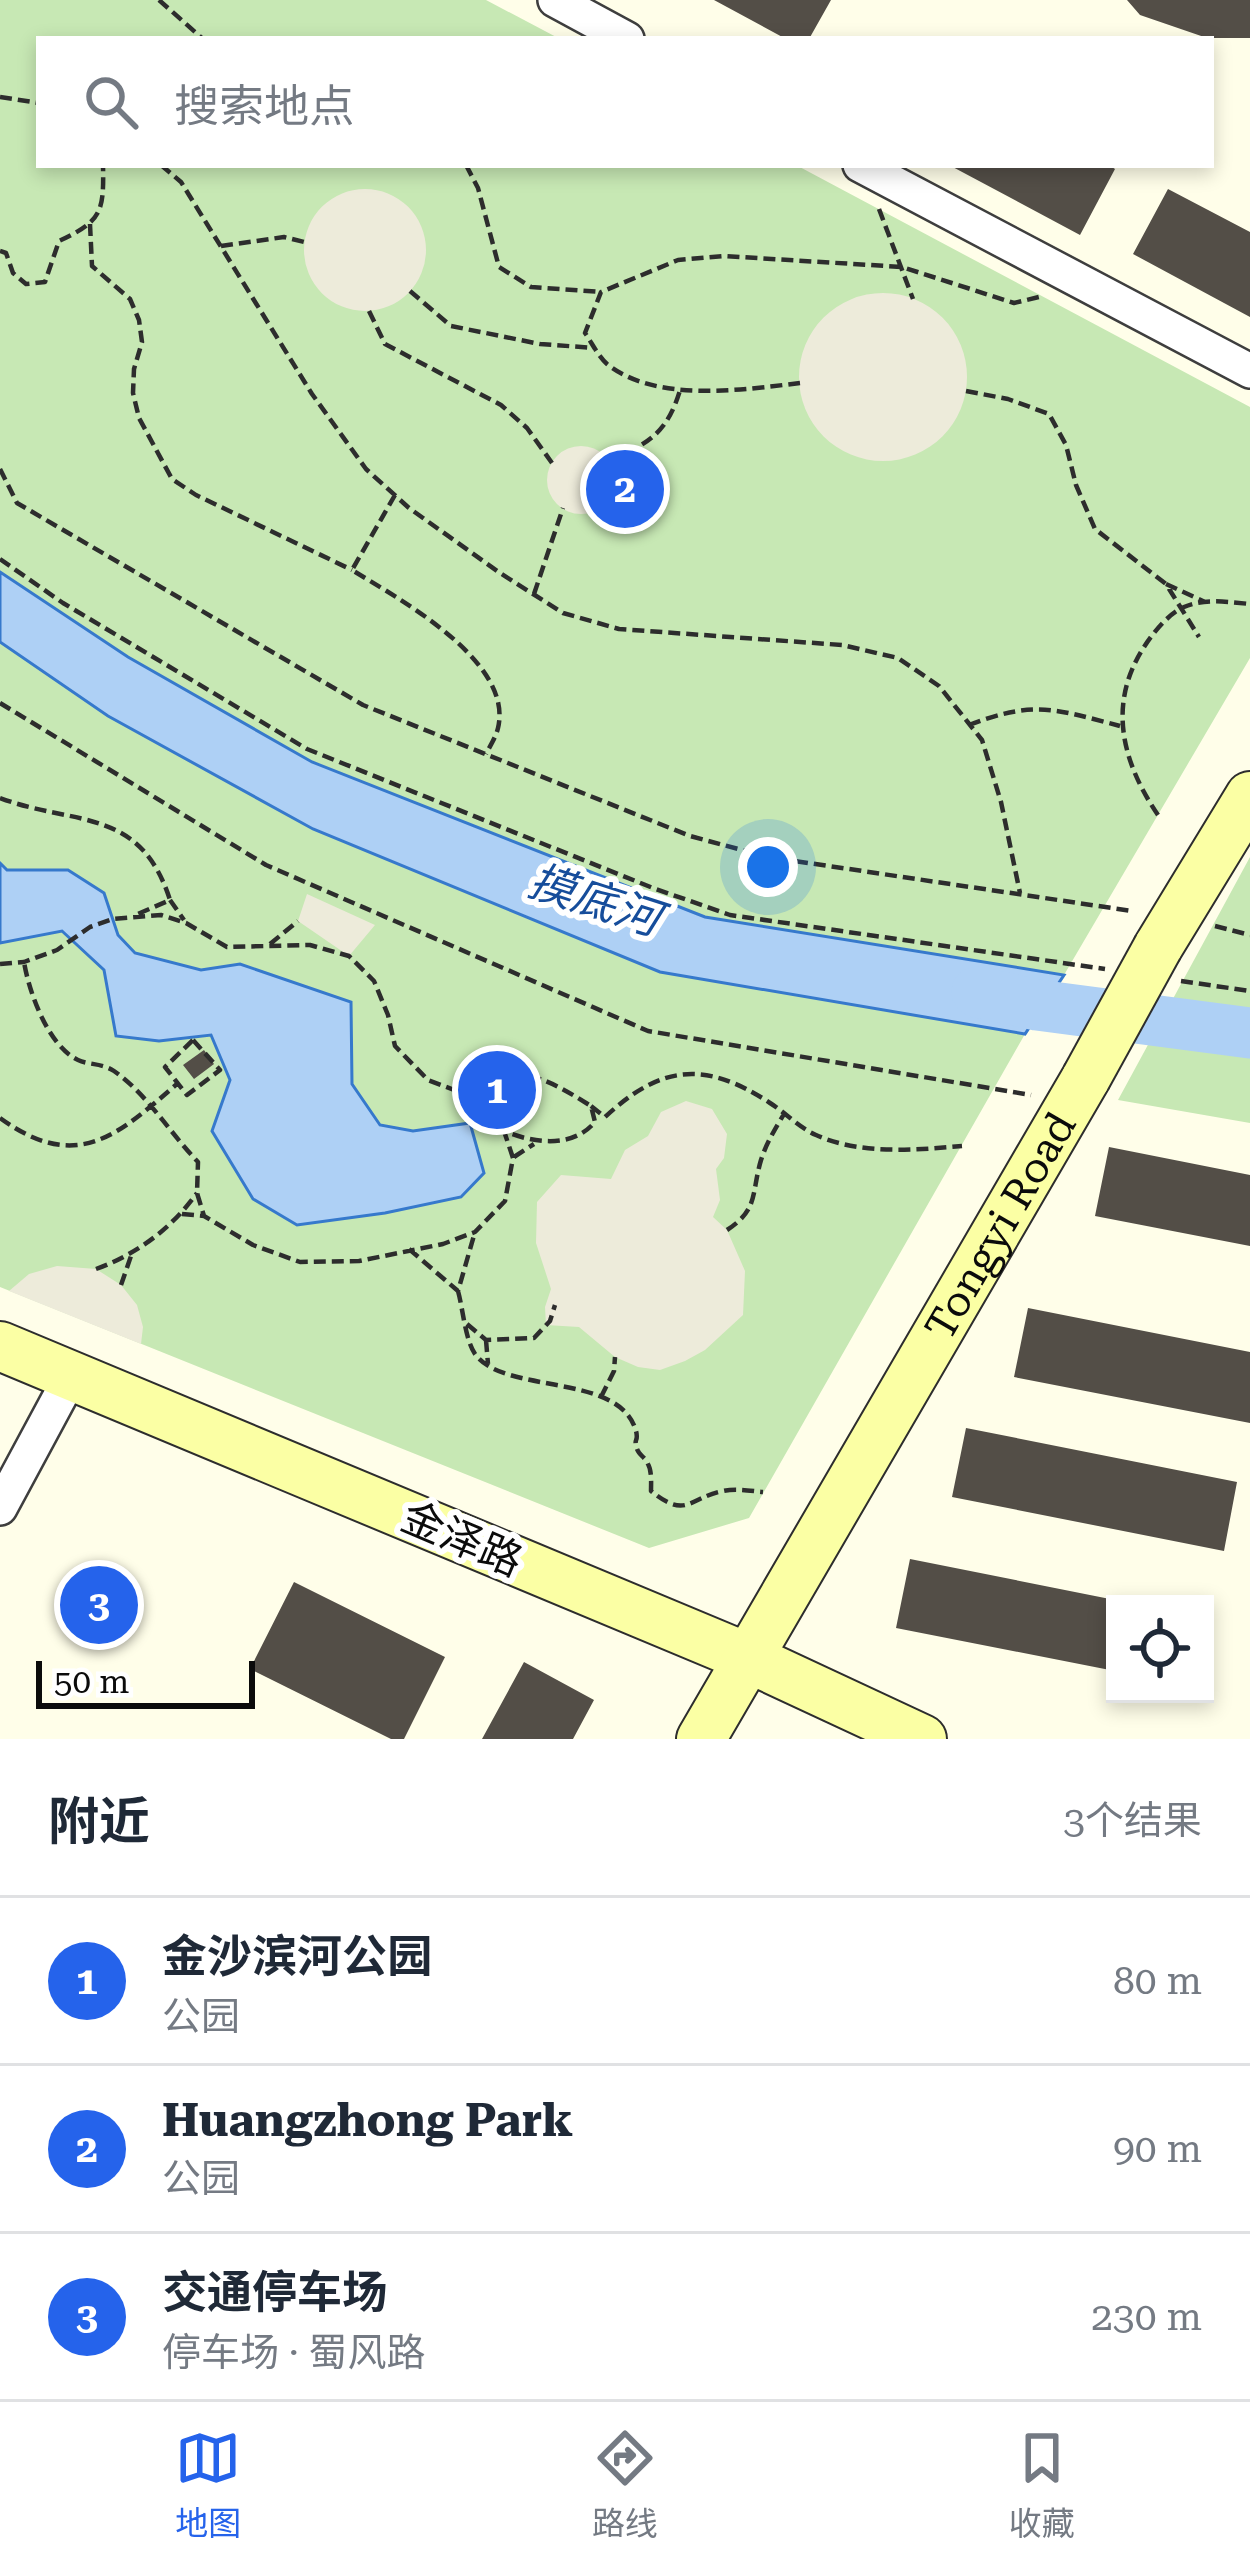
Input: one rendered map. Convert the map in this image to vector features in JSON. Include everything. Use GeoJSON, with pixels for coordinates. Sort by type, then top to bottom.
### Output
{"type":"FeatureCollection","features":[{"type":"Feature","properties":{"kind":"street"},"geometry":{"type":"LineString","coordinates":[[555,0],[621,36]]}},
{"type":"Feature","properties":{"kind":"street"},"geometry":{"type":"LineString","coordinates":[[865,168],[1250,371]]}},
{"type":"Feature","properties":{"kind":"street","name":"Tongyi Road"},"geometry":{"type":"LineString","coordinates":[[701,1739],[1078,1090],[1156,947],[1250,796]]}},
{"type":"Feature","properties":{"kind":"street","name":"金泽路"},"geometry":{"type":"LineString","coordinates":[[0,1346],[746,1657],[922,1739]]}},
{"type":"Feature","properties":{"kind":"street"},"geometry":{"type":"LineString","coordinates":[[0,1508],[71,1376]]}},
{"type":"Feature","properties":{"kind":"path"},"geometry":{"type":"LineString","coordinates":[[159,0],[200,36]]}},
{"type":"Feature","properties":{"kind":"path"},"geometry":{"type":"LineString","coordinates":[[0,97],[36,103]]}},
{"type":"Feature","properties":{"kind":"path"},"geometry":{"type":"LineString","coordinates":[[0,250],[6,253],[13,273],[26,284],[45,282],[59,241],[98,217],[104,195],[103,168]]}},
{"type":"Feature","properties":{"kind":"path"},"geometry":{"type":"LineString","coordinates":[[165,168],[182,182],[312,394],[366,469],[394,495],[534,595],[563,614],[619,629],[842,645],[898,658],[939,686],[982,740],[1020,893]]}},
{"type":"Feature","properties":{"kind":"path"},"geometry":{"type":"LineString","coordinates":[[467,168],[484,208],[499,267],[531,287],[601,292],[679,260],[783,258],[902,267],[1013,303],[1042,296],[1068,275]]}},
{"type":"Feature","properties":{"kind":"path"},"geometry":{"type":"LineString","coordinates":[[865,168],[913,299]]}},
{"type":"Feature","properties":{"kind":"path"},"geometry":{"type":"LineString","coordinates":[[90,224],[92,266],[130,299],[139,320],[142,342],[133,393],[139,418],[172,479],[352,570],[448,633],[484,672],[496,694],[499,726],[486,754]]}},
{"type":"Feature","properties":{"kind":"path"},"geometry":{"type":"LineString","coordinates":[[220,246],[284,237],[304,242]]}},
{"type":"Feature","properties":{"kind":"path"},"geometry":{"type":"LineString","coordinates":[[410,291],[451,326],[540,344],[595,348]]}},
{"type":"Feature","properties":{"kind":"path"},"geometry":{"type":"LineString","coordinates":[[601,292],[585,333],[603,362],[635,381],[681,387],[800,383]]}},
{"type":"Feature","properties":{"kind":"path"},"geometry":{"type":"LineString","coordinates":[[369,310],[385,344],[501,405],[527,428],[552,463]]}},
{"type":"Feature","properties":{"kind":"path"},"geometry":{"type":"LineString","coordinates":[[610,461],[657,436],[673,416],[681,387]]}},
{"type":"Feature","properties":{"kind":"path"},"geometry":{"type":"LineString","coordinates":[[966,392],[1008,399],[1049,414],[1066,445],[1076,485],[1095,529],[1166,584],[1205,602]]}},
{"type":"Feature","properties":{"kind":"path"},"geometry":{"type":"LineString","coordinates":[[0,469],[17,503],[363,704],[690,836],[768,857],[1020,893],[1156,947],[1250,991]]}},
{"type":"Feature","properties":{"kind":"path"},"geometry":{"type":"LineString","coordinates":[[352,570],[394,495]]}},
{"type":"Feature","properties":{"kind":"path"},"geometry":{"type":"LineString","coordinates":[[534,595],[563,508]]}},
{"type":"Feature","properties":{"kind":"path"},"geometry":{"type":"LineString","coordinates":[[0,559],[63,603],[307,749],[653,888],[730,915],[1106,969]]}},
{"type":"Feature","properties":{"kind":"path"},"geometry":{"type":"LineString","coordinates":[[1166,584],[1199,637]]}},
{"type":"Feature","properties":{"kind":"path"},"geometry":{"type":"LineString","coordinates":[[1158,815],[1140,788],[1121,726],[1123,692],[1136,660],[1152,634],[1181,608],[1205,602],[1250,604]]}},
{"type":"Feature","properties":{"kind":"path"},"geometry":{"type":"LineString","coordinates":[[0,703],[266,865],[648,1031],[1078,1090]]}},
{"type":"Feature","properties":{"kind":"path"},"geometry":{"type":"LineString","coordinates":[[969,725],[1001,713],[1049,706],[1121,726]]}},
{"type":"Feature","properties":{"kind":"path"},"geometry":{"type":"LineString","coordinates":[[0,798],[126,832],[153,865],[186,922]]}},
{"type":"Feature","properties":{"kind":"path"},"geometry":{"type":"LineString","coordinates":[[128,918],[170,900]]}},
{"type":"Feature","properties":{"kind":"path"},"geometry":{"type":"LineString","coordinates":[[0,964],[24,962],[57,950],[113,919],[161,915],[186,922],[227,947],[310,945],[349,956],[374,981],[395,1046],[428,1080],[462,1093],[504,1131],[534,1144]]}},
{"type":"Feature","properties":{"kind":"path"},"geometry":{"type":"LineString","coordinates":[[267,947],[298,921]]}},
{"type":"Feature","properties":{"kind":"path"},"geometry":{"type":"LineString","coordinates":[[24,962],[30,995],[62,1046],[77,1060],[113,1070],[198,1162],[197,1193],[204,1216]]}},
{"type":"Feature","properties":{"kind":"path"},"geometry":{"type":"LineString","coordinates":[[193,1040],[220,1070],[187,1095],[178,1083],[166,1067],[193,1040]]}},
{"type":"Feature","properties":{"kind":"path"},"geometry":{"type":"LineString","coordinates":[[462,1093],[479,1080],[526,1073],[552,1082],[605,1118]]}},
{"type":"Feature","properties":{"kind":"path"},"geometry":{"type":"LineString","coordinates":[[514,1158],[534,1144],[585,1133],[660,1077],[681,1075],[737,1084],[816,1135],[846,1144],[913,1150],[962,1146]]}},
{"type":"Feature","properties":{"kind":"path"},"geometry":{"type":"LineString","coordinates":[[0,1118],[22,1134],[54,1144],[95,1144],[122,1132],[178,1083]]}},
{"type":"Feature","properties":{"kind":"path"},"geometry":{"type":"LineString","coordinates":[[590,1106],[595,1122]]}},
{"type":"Feature","properties":{"kind":"path"},"geometry":{"type":"LineString","coordinates":[[727,1230],[746,1217],[757,1190],[760,1164],[784,1114]]}},
{"type":"Feature","properties":{"kind":"path"},"geometry":{"type":"LineString","coordinates":[[504,1131],[514,1158],[505,1201],[476,1232],[458,1291],[475,1354],[505,1376],[566,1384],[601,1397],[625,1414],[636,1430],[636,1448],[649,1465],[651,1491],[667,1504],[686,1508],[727,1490],[764,1492]]}},
{"type":"Feature","properties":{"kind":"path"},"geometry":{"type":"LineString","coordinates":[[96,1268],[131,1256],[182,1214],[197,1193]]}},
{"type":"Feature","properties":{"kind":"path"},"geometry":{"type":"LineString","coordinates":[[182,1214],[204,1216],[254,1245],[300,1262],[359,1261],[443,1244],[476,1232]]}},
{"type":"Feature","properties":{"kind":"path"},"geometry":{"type":"LineString","coordinates":[[409,1249],[458,1291]]}},
{"type":"Feature","properties":{"kind":"path"},"geometry":{"type":"LineString","coordinates":[[121,1285],[131,1256]]}},
{"type":"Feature","properties":{"kind":"path"},"geometry":{"type":"LineString","coordinates":[[466,1324],[486,1340],[534,1338],[550,1321],[555,1305]]}},
{"type":"Feature","properties":{"kind":"path"},"geometry":{"type":"LineString","coordinates":[[486,1340],[488,1364]]}},
{"type":"Feature","properties":{"kind":"path"},"geometry":{"type":"LineString","coordinates":[[601,1397],[615,1357]]}},
{"type":"Feature","properties":{"kind":"green space"},"geometry":{"type":"Polygon","coordinates":[[[0,0],[486,0],[554,36],[36,36],[36,168],[802,168],[1250,407],[1250,658],[1064,975],[705,917],[312,762],[128,657],[0,572],[0,0]]]}},
{"type":"Feature","properties":{"kind":"green space"},"geometry":{"type":"Polygon","coordinates":[[[0,642],[108,716],[313,829],[660,972],[1025,1034],[749,1518],[649,1548],[0,1287],[0,642]]]}},
{"type":"Feature","properties":{"kind":"green space"},"geometry":{"type":"Polygon","coordinates":[[[1250,857],[1250,1123],[1118,1100],[1250,857]]]}},
{"type":"Feature","properties":{"kind":"shaded area"},"geometry":{"type":"Polygon","coordinates":[[[365,189],[388,193],[408,207],[422,227],[426,250],[422,273],[408,293],[388,307],[365,311],[342,307],[322,293],[308,273],[304,250],[308,227],[322,207],[342,193],[365,189]]]}},
{"type":"Feature","properties":{"kind":"shaded area"},"geometry":{"type":"Polygon","coordinates":[[[883,293],[915,300],[942,318],[960,345],[967,377],[960,409],[942,436],[915,454],[883,461],[851,454],[824,436],[806,409],[799,377],[806,345],[824,318],[851,300],[883,293]]]}},
{"type":"Feature","properties":{"kind":"shaded area"},"geometry":{"type":"Polygon","coordinates":[[[581,446],[605,456],[615,480],[605,504],[581,514],[557,504],[547,480],[557,456],[581,446]]]}},
{"type":"Feature","properties":{"kind":"shaded area"},"geometry":{"type":"Polygon","coordinates":[[[307,894],[375,925],[349,956],[298,921],[307,894]]]}},
{"type":"Feature","properties":{"kind":"shaded area"},"geometry":{"type":"Polygon","coordinates":[[[686,1101],[712,1109],[727,1134],[724,1158],[716,1169],[720,1200],[713,1217],[727,1230],[745,1271],[743,1315],[705,1350],[685,1361],[660,1370],[638,1367],[615,1357],[579,1327],[546,1325],[551,1289],[536,1243],[537,1202],[561,1175],[611,1179],[625,1150],[648,1136],[661,1112],[686,1101]]]}},
{"type":"Feature","properties":{"kind":"shaded area"},"geometry":{"type":"Polygon","coordinates":[[[57,1266],[96,1269],[121,1285],[137,1305],[143,1327],[141,1344],[9,1291],[29,1274],[57,1266]]]}},
{"type":"Feature","properties":{"kind":"water"},"geometry":{"type":"Polygon","coordinates":[[[0,572],[128,657],[312,762],[705,917],[1064,975],[1025,1034],[660,972],[313,829],[108,716],[0,642],[0,572]]]}},
{"type":"Feature","properties":{"kind":"water"},"geometry":{"type":"Polygon","coordinates":[[[0,863],[7,870],[68,870],[104,893],[118,935],[135,953],[201,970],[240,964],[351,1002],[352,1084],[380,1125],[413,1131],[470,1123],[484,1173],[461,1197],[297,1225],[253,1199],[212,1131],[230,1080],[211,1035],[159,1041],[116,1036],[104,970],[62,931],[0,943],[0,863]]]}},
{"type":"Feature","properties":{"kind":"building"},"geometry":{"type":"Polygon","coordinates":[[[714,0],[831,0],[811,36],[780,36],[714,0]]]}},
{"type":"Feature","properties":{"kind":"building"},"geometry":{"type":"Polygon","coordinates":[[[1127,0],[1250,0],[1250,38],[1201,36],[1140,15],[1127,0]]]}},
{"type":"Feature","properties":{"kind":"building"},"geometry":{"type":"Polygon","coordinates":[[[955,168],[1114,168],[1080,235],[955,168]]]}},
{"type":"Feature","properties":{"kind":"building"},"geometry":{"type":"Polygon","coordinates":[[[1168,189],[1250,232],[1250,317],[1133,254],[1168,189]]]}},
{"type":"Feature","properties":{"kind":"building"},"geometry":{"type":"Polygon","coordinates":[[[204,1050],[214,1064],[194,1079],[183,1065],[204,1050]]]}},
{"type":"Feature","properties":{"kind":"building"},"geometry":{"type":"Polygon","coordinates":[[[1109,1147],[1250,1175],[1250,1246],[1095,1216],[1109,1147]]]}},
{"type":"Feature","properties":{"kind":"building"},"geometry":{"type":"Polygon","coordinates":[[[1028,1308],[1250,1352],[1250,1423],[1014,1377],[1028,1308]]]}},
{"type":"Feature","properties":{"kind":"building"},"geometry":{"type":"Polygon","coordinates":[[[966,1428],[1237,1482],[1224,1551],[952,1497],[966,1428]]]}},
{"type":"Feature","properties":{"kind":"building"},"geometry":{"type":"Polygon","coordinates":[[[910,1559],[1106,1598],[1106,1669],[896,1628],[910,1559]]]}},
{"type":"Feature","properties":{"kind":"building"},"geometry":{"type":"Polygon","coordinates":[[[294,1582],[445,1657],[404,1739],[391,1739],[250,1669],[294,1582]]]}},
{"type":"Feature","properties":{"kind":"building"},"geometry":{"type":"Polygon","coordinates":[[[524,1662],[594,1700],[573,1739],[482,1739],[524,1662]]]}},
{"type":"Feature","properties":{"kind":"waterway","name":"摸底河"},"geometry":{"type":"LineString","coordinates":[[977,992],[1037,1005],[1250,1033]]}},
{"type":"Feature","properties":{"kind":"place","name":"Huangzhong Park"},"geometry":{"type":"Point","coordinates":[625,489]}},
{"type":"Feature","properties":{"kind":"place","name":"金沙滨河公园"},"geometry":{"type":"Point","coordinates":[497,1090]}},
{"type":"Feature","properties":{"kind":"place","name":"交通停车场"},"geometry":{"type":"Point","coordinates":[99,1605]}}]}
